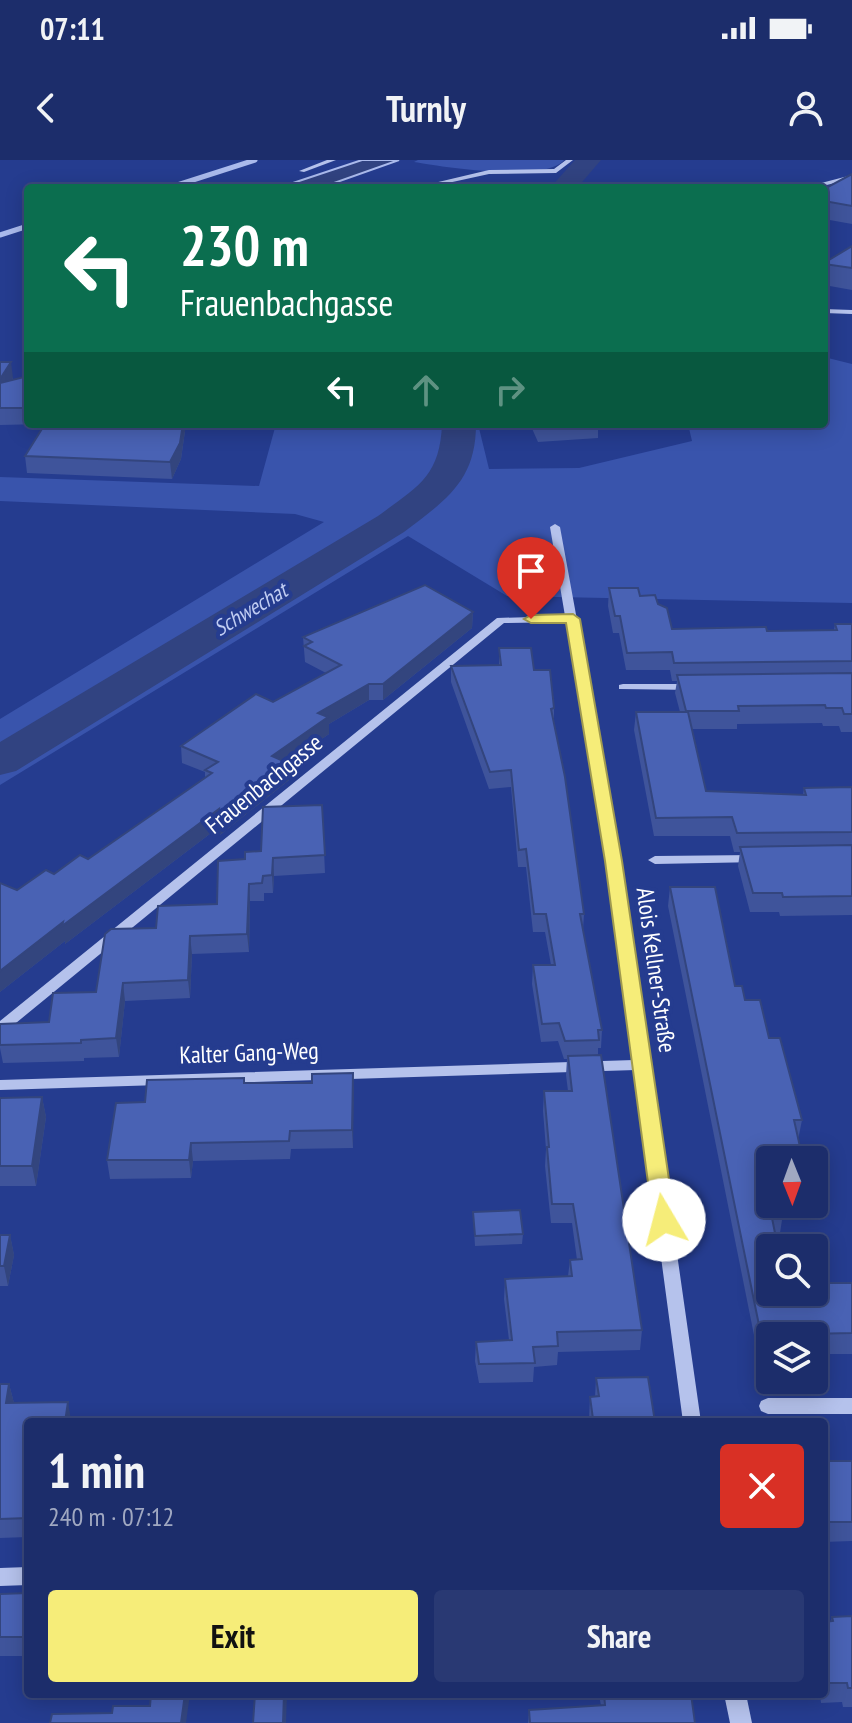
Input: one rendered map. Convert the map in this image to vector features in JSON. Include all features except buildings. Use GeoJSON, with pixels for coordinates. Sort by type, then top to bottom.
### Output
{"type":"FeatureCollection","features":[{"type":"Feature","properties":{"kind":"street"},"geometry":{"type":"LineString","coordinates":[[302,171],[333,160]]}},
{"type":"Feature","properties":{"kind":"street"},"geometry":{"type":"LineString","coordinates":[[434,184],[489,172],[556,171],[570,160]]}},
{"type":"Feature","properties":{"kind":"street"},"geometry":{"type":"LineString","coordinates":[[822,184],[852,177]]}},
{"type":"Feature","properties":{"kind":"street"},"geometry":{"type":"LineString","coordinates":[[828,311],[852,312]]}},
{"type":"Feature","properties":{"kind":"street","name":"Alois Kellner-Straße"},"geometry":{"type":"LineString","coordinates":[[555,527],[614,861],[691,1418]]}},
{"type":"Feature","properties":{"kind":"street","name":"Frauenbachgasse"},"geometry":{"type":"LineString","coordinates":[[0,1029],[501,620],[573,619]]}},
{"type":"Feature","properties":{"kind":"street"},"geometry":{"type":"LineString","coordinates":[[623,687],[715,687]]}},
{"type":"Feature","properties":{"kind":"street"},"geometry":{"type":"LineString","coordinates":[[655,860],[776,858]]}},
{"type":"Feature","properties":{"kind":"street","name":"Kalter Gang-Weg"},"geometry":{"type":"LineString","coordinates":[[0,1085],[643,1065]]}},
{"type":"Feature","properties":{"kind":"street"},"geometry":{"type":"LineString","coordinates":[[768,1406],[852,1406]]}},
{"type":"Feature","properties":{"kind":"street"},"geometry":{"type":"LineString","coordinates":[[0,1577],[24,1576]]}},
{"type":"Feature","properties":{"kind":"street"},"geometry":{"type":"LineString","coordinates":[[736,1698],[741,1723]]}},
{"type":"Feature","properties":{"kind":"shaded area"},"geometry":{"type":"Polygon","coordinates":[[[362,160],[399,160],[331,184],[290,184],[362,160]]]}},
{"type":"Feature","properties":{"kind":"shaded area"},"geometry":{"type":"Polygon","coordinates":[[[564,160],[537,171],[493,172],[414,162],[564,160]]]}},
{"type":"Feature","properties":{"kind":"shaded area"},"geometry":{"type":"Polygon","coordinates":[[[828,358],[852,364],[852,603],[507,596],[408,536],[0,785],[0,719],[324,522],[295,514],[0,501],[0,477],[259,486],[275,428],[479,428],[489,469],[579,468],[692,441],[689,428],[828,428],[828,358]]]}},
{"type":"Feature","properties":{"kind":"waterway"},"geometry":{"type":"LineString","coordinates":[[180,184],[255,160]]}},
{"type":"Feature","properties":{"kind":"waterway","name":"Schwechat"},"geometry":{"type":"LineString","coordinates":[[567,184],[589,160]]}},
{"type":"Feature","properties":{"kind":"waterway"},"geometry":{"type":"LineString","coordinates":[[0,235],[24,227]]}},
{"type":"Feature","properties":{"kind":"waterway","name":"Schwechat"},"geometry":{"type":"LineString","coordinates":[[0,761],[391,524],[431,493],[450,472],[459,443],[459,428]]}},
{"type":"Feature","properties":{"kind":"route"},"geometry":{"type":"LineString","coordinates":[[531,619],[573,619],[614,861],[664,1220]]}}]}
